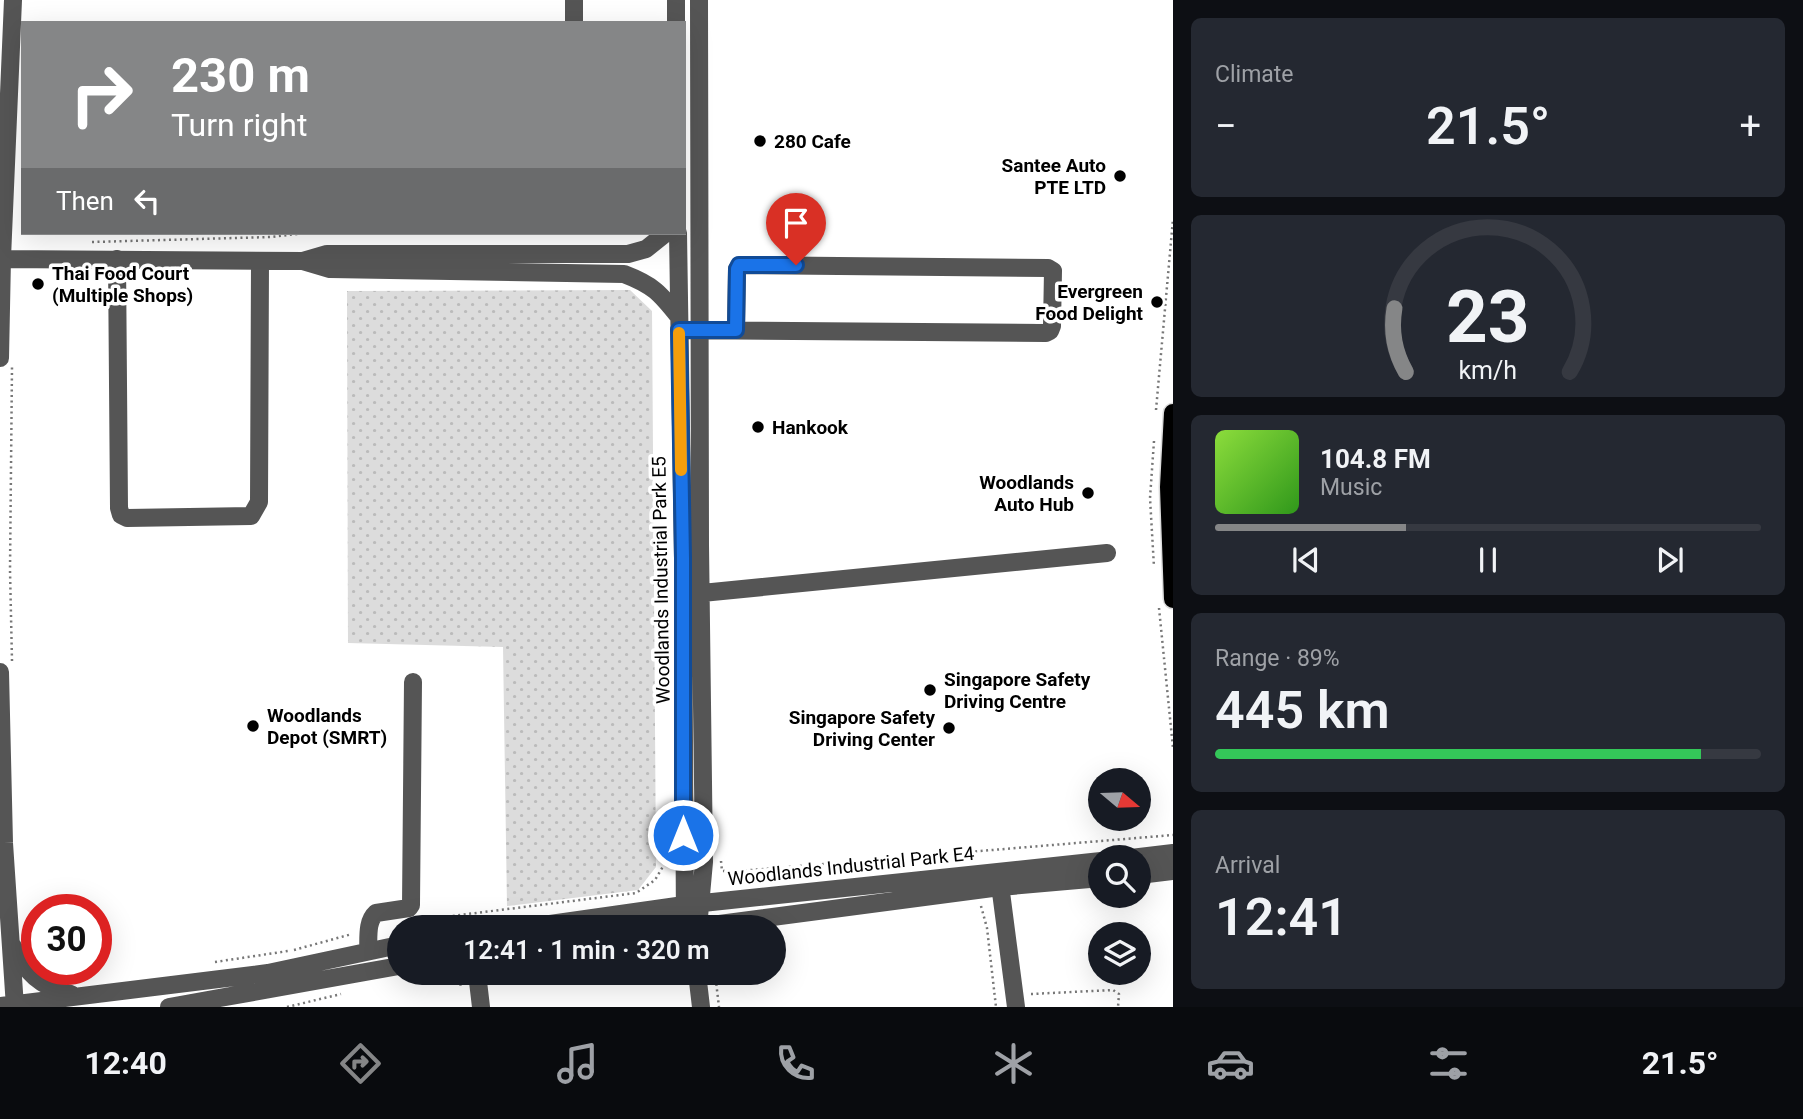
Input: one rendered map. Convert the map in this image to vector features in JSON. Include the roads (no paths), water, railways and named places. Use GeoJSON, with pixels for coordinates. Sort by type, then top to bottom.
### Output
{"type":"FeatureCollection","features":[{"type":"Feature","properties":{"kind":"main road"},"geometry":{"type":"LineString","coordinates":[[1173,413],[1168,487],[1173,599]]}},
{"type":"Feature","properties":{"kind":"street"},"geometry":{"type":"LineString","coordinates":[[6,360],[1,259],[13,0]]}},
{"type":"Feature","properties":{"kind":"street"},"geometry":{"type":"LineString","coordinates":[[574,0],[574,21]]}},
{"type":"Feature","properties":{"kind":"street"},"geometry":{"type":"LineString","coordinates":[[676,0],[676,21]]}},
{"type":"Feature","properties":{"kind":"street","name":"Woodlands Industrial Park E5"},"geometry":{"type":"LineString","coordinates":[[693,904],[704,849],[699,330],[691,135],[691,82],[699,0]]}},
{"type":"Feature","properties":{"kind":"street"},"geometry":{"type":"LineString","coordinates":[[1,259],[260,262],[303,261],[327,254],[628,254],[646,249],[664,235]]}},
{"type":"Feature","properties":{"kind":"street","name":"Woodlands Industrial Park E5"},"geometry":{"type":"LineString","coordinates":[[678,235],[693,915]]}},
{"type":"Feature","properties":{"kind":"street"},"geometry":{"type":"LineString","coordinates":[[117,259],[119,508],[121,515],[127,518],[251,516],[256,509],[259,502],[260,262]]}},
{"type":"Feature","properties":{"kind":"street"},"geometry":{"type":"LineString","coordinates":[[303,261],[330,268],[624,274],[646,282],[661,294],[679,323],[699,330],[1046,333],[1052,326],[1054,271],[1048,268],[741,265],[737,269],[736,330]]}},
{"type":"Feature","properties":{"kind":"street"},"geometry":{"type":"LineString","coordinates":[[702,593],[1107,553]]}},
{"type":"Feature","properties":{"kind":"street"},"geometry":{"type":"LineString","coordinates":[[6,668],[1,777],[10,1006],[268,973],[387,947]]}},
{"type":"Feature","properties":{"kind":"street"},"geometry":{"type":"LineString","coordinates":[[368,951],[372,916],[409,908],[411,905],[412,682]]}},
{"type":"Feature","properties":{"kind":"street"},"geometry":{"type":"LineString","coordinates":[[1151,856],[1173,853]]}},
{"type":"Feature","properties":{"kind":"street","name":"Woodlands Industrial Park E4"},"geometry":{"type":"LineString","coordinates":[[785,915],[851,906],[920,889],[1088,863]]}},
{"type":"Feature","properties":{"kind":"street"},"geometry":{"type":"LineString","coordinates":[[1151,873],[1173,871]]}},
{"type":"Feature","properties":{"kind":"street","name":"Woodlands Industrial Park E4"},"geometry":{"type":"LineString","coordinates":[[999,879],[1088,878]]}},
{"type":"Feature","properties":{"kind":"street"},"geometry":{"type":"LineString","coordinates":[[999,879],[1022,1001]]}},
{"type":"Feature","properties":{"kind":"street"},"geometry":{"type":"LineString","coordinates":[[849,887],[851,906]]}},
{"type":"Feature","properties":{"kind":"street","name":"Woodlands Industrial Park E4"},"geometry":{"type":"LineString","coordinates":[[650,915],[693,904],[849,887],[920,889]]}},
{"type":"Feature","properties":{"kind":"street"},"geometry":{"type":"LineString","coordinates":[[746,899],[748,915]]}},
{"type":"Feature","properties":{"kind":"street"},"geometry":{"type":"LineString","coordinates":[[9,938],[26,968],[38,981],[54,990],[82,996]]}},
{"type":"Feature","properties":{"kind":"street"},"geometry":{"type":"LineString","coordinates":[[169,1007],[387,968]]}},
{"type":"Feature","properties":{"kind":"street"},"geometry":{"type":"LineString","coordinates":[[478,985],[481,1007]]}},
{"type":"Feature","properties":{"kind":"street"},"geometry":{"type":"LineString","coordinates":[[698,985],[701,1007]]}},
{"type":"Feature","properties":{"kind":"place","name":"280 Cafe"},"geometry":{"type":"Point","coordinates":[760,141]}},
{"type":"Feature","properties":{"kind":"place","name":"Santee Auto PTE LTD"},"geometry":{"type":"Point","coordinates":[1120,176]}},
{"type":"Feature","properties":{"kind":"place","name":"Thai Food Court (Multiple Shops)"},"geometry":{"type":"Point","coordinates":[38,284]}},
{"type":"Feature","properties":{"kind":"place","name":"Evergreen Food Delight"},"geometry":{"type":"Point","coordinates":[1157,302]}},
{"type":"Feature","properties":{"kind":"place","name":"Hankook"},"geometry":{"type":"Point","coordinates":[758,427]}},
{"type":"Feature","properties":{"kind":"place","name":"Woodlands Auto Hub"},"geometry":{"type":"Point","coordinates":[1088,493]}},
{"type":"Feature","properties":{"kind":"place","name":"Singapore Safety Driving Centre"},"geometry":{"type":"Point","coordinates":[930,690]}},
{"type":"Feature","properties":{"kind":"place","name":"Woodlands Depot (SMRT)"},"geometry":{"type":"Point","coordinates":[253,726]}},
{"type":"Feature","properties":{"kind":"place","name":"Singapore Safety Driving Center"},"geometry":{"type":"Point","coordinates":[949,728]}}]}
